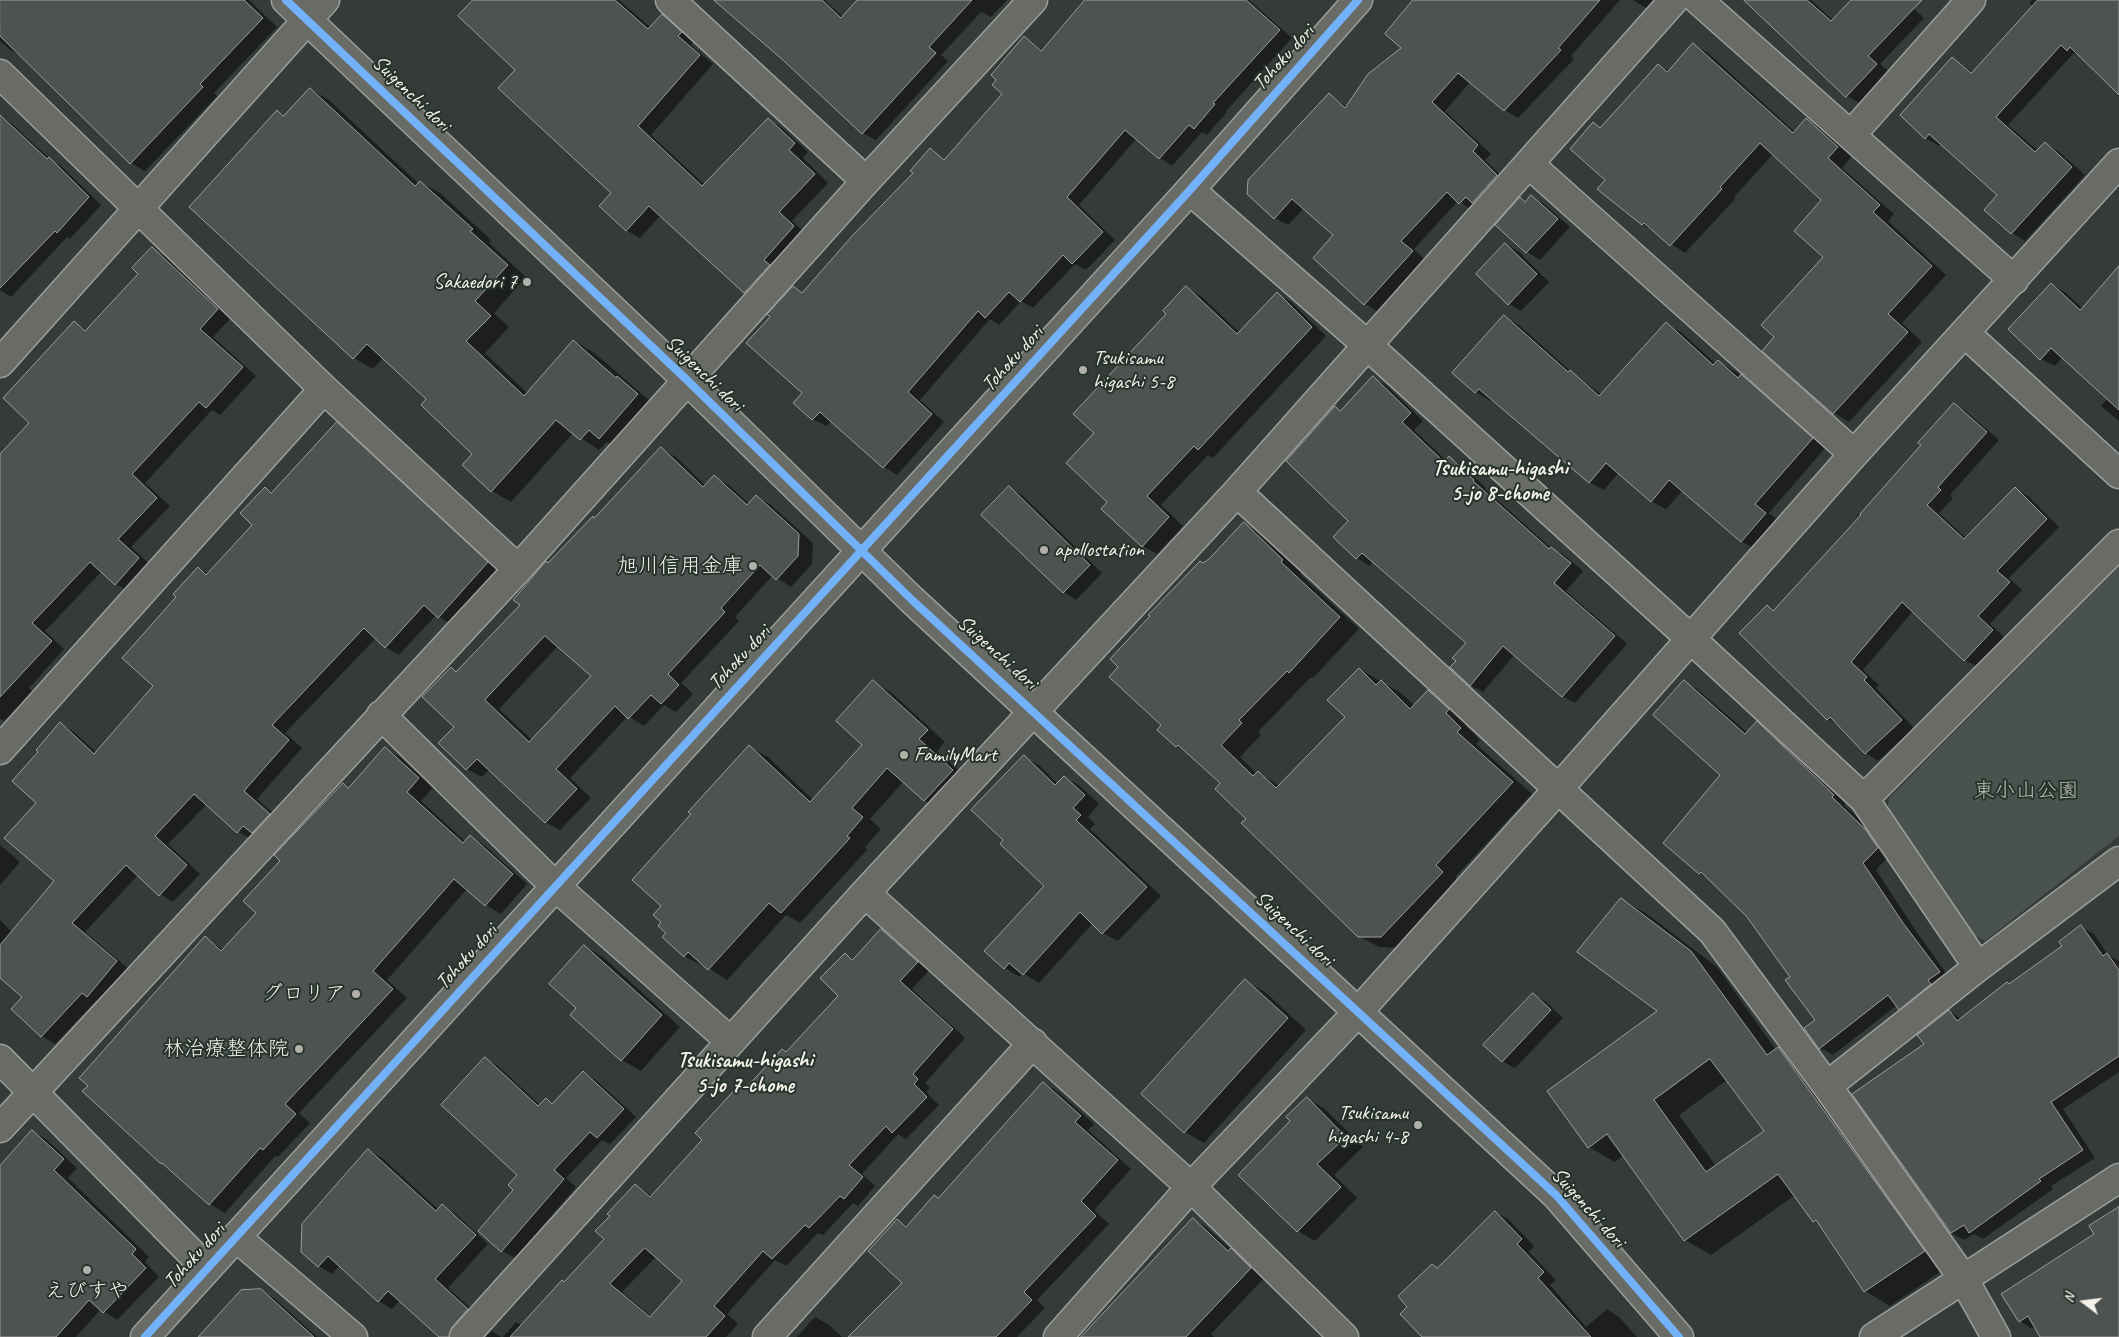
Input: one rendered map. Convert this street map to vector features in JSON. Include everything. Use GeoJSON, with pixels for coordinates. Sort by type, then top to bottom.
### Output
{"type":"FeatureCollection","features":[{"type":"Feature","properties":{"kind":"street","name":"Suigenchi dori"},"geometry":{"type":"LineString","coordinates":[[286,0],[688,381],[862,552],[1556,1196],[1679,1337]]}},
{"type":"Feature","properties":{"kind":"street"},"geometry":{"type":"LineString","coordinates":[[0,363],[325,0]]}},
{"type":"Feature","properties":{"kind":"street"},"geometry":{"type":"LineString","coordinates":[[0,1128],[518,569],[866,181],[1033,0]]}},
{"type":"Feature","properties":{"kind":"street","name":"Tohoku dori"},"geometry":{"type":"LineString","coordinates":[[145,1337],[862,552],[1190,190],[1358,0]]}},
{"type":"Feature","properties":{"kind":"street"},"geometry":{"type":"LineString","coordinates":[[464,1337],[865,893],[1237,492],[1366,344],[1674,0]]}},
{"type":"Feature","properties":{"kind":"street"},"geometry":{"type":"LineString","coordinates":[[1698,0],[2014,280]]}},
{"type":"Feature","properties":{"kind":"street"},"geometry":{"type":"LineString","coordinates":[[1851,135],[1971,0]]}},
{"type":"Feature","properties":{"kind":"street"},"geometry":{"type":"LineString","coordinates":[[675,2],[866,181]]}},
{"type":"Feature","properties":{"kind":"street"},"geometry":{"type":"LineString","coordinates":[[0,74],[324,389],[518,569]]}},
{"type":"Feature","properties":{"kind":"street"},"geometry":{"type":"LineString","coordinates":[[1058,1337],[1191,1186],[1358,1012],[1854,454],[2119,163]]}},
{"type":"Feature","properties":{"kind":"street"},"geometry":{"type":"LineString","coordinates":[[1528,164],[1854,454]]}},
{"type":"Feature","properties":{"kind":"street"},"geometry":{"type":"LineString","coordinates":[[1190,190],[1366,344],[1864,799],[1978,967]]}},
{"type":"Feature","properties":{"kind":"street"},"geometry":{"type":"LineString","coordinates":[[1965,333],[2119,474]]}},
{"type":"Feature","properties":{"kind":"street"},"geometry":{"type":"LineString","coordinates":[[0,750],[324,389]]}},
{"type":"Feature","properties":{"kind":"street"},"geometry":{"type":"LineString","coordinates":[[1237,492],[1712,931],[1827,1086],[1964,1278],[1996,1337]]}},
{"type":"Feature","properties":{"kind":"street"},"geometry":{"type":"LineString","coordinates":[[1864,799],[2119,544]]}},
{"type":"Feature","properties":{"kind":"street"},"geometry":{"type":"LineString","coordinates":[[381,715],[555,886],[730,1041]]}},
{"type":"Feature","properties":{"kind":"street"},"geometry":{"type":"LineString","coordinates":[[1827,1086],[1978,967],[2119,861]]}},
{"type":"Feature","properties":{"kind":"street"},"geometry":{"type":"LineString","coordinates":[[865,893],[1191,1186],[1336,1334]]}},
{"type":"Feature","properties":{"kind":"street"},"geometry":{"type":"LineString","coordinates":[[767,1337],[1033,1043]]}},
{"type":"Feature","properties":{"kind":"street"},"geometry":{"type":"LineString","coordinates":[[0,1059],[206,1268]]}},
{"type":"Feature","properties":{"kind":"street"},"geometry":{"type":"LineString","coordinates":[[1874,1337],[2119,1178]]}},
{"type":"Feature","properties":{"kind":"street"},"geometry":{"type":"LineString","coordinates":[[236,1237],[353,1337]]}},
{"type":"Feature","properties":{"kind":"green space","name":"東小山公園"},"geometry":{"type":"Polygon","coordinates":[[[2119,566],[2119,836],[1985,941],[1974,935],[1887,811],[1889,798],[2119,566]]]}},
{"type":"Feature","properties":{"kind":"building"},"geometry":{"type":"Polygon","coordinates":[[[0,0],[244,0],[263,18],[200,84],[203,87],[130,164],[0,36],[0,0]]]}},
{"type":"Feature","properties":{"kind":"building"},"geometry":{"type":"Polygon","coordinates":[[[473,0],[615,0],[648,29],[662,14],[682,32],[678,36],[700,55],[638,126],[702,186],[768,118],[795,143],[789,150],[815,174],[779,212],[794,226],[764,260],[770,265],[744,293],[649,206],[626,231],[599,206],[611,193],[498,88],[515,70],[458,16],[473,0]]]}},
{"type":"Feature","properties":{"kind":"building"},"geometry":{"type":"Polygon","coordinates":[[[714,0],[822,0],[841,18],[857,0],[972,0],[929,47],[936,53],[862,134],[784,61],[714,0]]]}},
{"type":"Feature","properties":{"kind":"building"},"geometry":{"type":"Polygon","coordinates":[[[1085,0],[1246,0],[1280,30],[1213,103],[1215,104],[1194,129],[1189,125],[1159,159],[1125,130],[1067,197],[1103,232],[1072,264],[1063,255],[1020,302],[1009,292],[985,318],[978,311],[908,392],[932,414],[883,468],[820,412],[812,420],[793,403],[802,393],[746,343],[770,317],[767,314],[793,286],[802,293],[853,235],[913,173],[910,171],[930,148],[944,160],[1002,94],[992,85],[996,80],[991,75],[1024,36],[1041,51],[1085,0]]]}},
{"type":"Feature","properties":{"kind":"building"},"geometry":{"type":"Polygon","coordinates":[[[1413,0],[1600,0],[1558,48],[1561,50],[1504,111],[1458,73],[1432,102],[1478,145],[1473,151],[1497,175],[1472,203],[1466,197],[1459,204],[1447,192],[1401,241],[1413,251],[1364,305],[1313,258],[1333,235],[1292,199],[1274,219],[1247,194],[1248,180],[1329,93],[1345,108],[1368,74],[1401,48],[1385,34],[1413,0]]]}},
{"type":"Feature","properties":{"kind":"building"},"geometry":{"type":"Polygon","coordinates":[[[1744,0],[1807,0],[1831,21],[1851,0],[1922,0],[1868,56],[1877,64],[1846,97],[1744,0]]]}},
{"type":"Feature","properties":{"kind":"building"},"geometry":{"type":"Polygon","coordinates":[[[2038,0],[2119,0],[2119,95],[2070,47],[2067,51],[2061,45],[1996,117],[2035,152],[2045,142],[2072,167],[2011,234],[1984,210],[1997,195],[1929,134],[1925,139],[1900,115],[1952,57],[1971,73],[2038,0]]]}},
{"type":"Feature","properties":{"kind":"building"},"geometry":{"type":"Polygon","coordinates":[[[1693,43],[1793,133],[1806,118],[1838,147],[1828,158],[1880,205],[1873,212],[1932,266],[1888,314],[1908,332],[1833,414],[1762,351],[1774,337],[1761,325],[1823,257],[1794,231],[1821,200],[1760,143],[1720,187],[1722,189],[1670,246],[1644,223],[1642,225],[1597,189],[1605,180],[1570,149],[1593,122],[1600,128],[1658,64],[1667,72],[1693,43]]]}},
{"type":"Feature","properties":{"kind":"building"},"geometry":{"type":"Polygon","coordinates":[[[310,88],[415,186],[420,181],[473,229],[470,231],[508,265],[475,301],[491,316],[466,341],[524,396],[573,340],[616,378],[617,376],[638,394],[599,439],[589,430],[580,440],[556,420],[491,492],[462,465],[472,454],[421,405],[426,399],[367,344],[353,359],[189,207],[277,110],[283,116],[310,88]]]}},
{"type":"Feature","properties":{"kind":"building"},"geometry":{"type":"Polygon","coordinates":[[[0,115],[47,159],[49,157],[89,197],[57,233],[55,231],[0,288],[0,115]]]}},
{"type":"Feature","properties":{"kind":"building"},"geometry":{"type":"Polygon","coordinates":[[[1531,195],[1558,219],[1526,253],[1495,225],[1520,197],[1525,202],[1531,195]]]}},
{"type":"Feature","properties":{"kind":"building"},"geometry":{"type":"Polygon","coordinates":[[[1505,243],[1537,274],[1508,305],[1476,274],[1505,243]]]}},
{"type":"Feature","properties":{"kind":"building"},"geometry":{"type":"Polygon","coordinates":[[[152,247],[218,309],[200,329],[243,367],[206,408],[199,402],[132,474],[157,498],[118,539],[139,558],[115,585],[90,562],[32,623],[52,641],[0,697],[0,454],[29,423],[3,398],[74,321],[85,331],[138,274],[132,268],[152,247]]]}},
{"type":"Feature","properties":{"kind":"building"},"geometry":{"type":"Polygon","coordinates":[[[2119,266],[2119,410],[2051,348],[2040,360],[2008,329],[2051,283],[2080,310],[2119,266]]]}},
{"type":"Feature","properties":{"kind":"building"},"geometry":{"type":"Polygon","coordinates":[[[1186,286],[1237,334],[1277,292],[1312,327],[1198,450],[1194,446],[1147,496],[1169,517],[1142,547],[1101,509],[1107,502],[1066,463],[1094,433],[1073,414],[1166,314],[1163,311],[1186,286]]]}},
{"type":"Feature","properties":{"kind":"building"},"geometry":{"type":"Polygon","coordinates":[[[1504,315],[1568,372],[1570,370],[1599,396],[1666,322],[1713,365],[1718,360],[1738,378],[1741,374],[1813,438],[1755,504],[1766,513],[1741,542],[1669,480],[1651,502],[1606,463],[1589,483],[1479,389],[1475,393],[1452,373],[1504,315]]]}},
{"type":"Feature","properties":{"kind":"building"},"geometry":{"type":"Polygon","coordinates":[[[1373,376],[1411,413],[1402,422],[1444,462],[1449,456],[1473,481],[1549,549],[1551,547],[1571,563],[1554,583],[1615,636],[1562,697],[1503,646],[1470,686],[1450,667],[1456,661],[1452,658],[1466,643],[1362,553],[1356,559],[1333,537],[1348,521],[1286,461],[1335,406],[1340,411],[1373,376]]]}},
{"type":"Feature","properties":{"kind":"building"},"geometry":{"type":"Polygon","coordinates":[[[1954,403],[1987,432],[1938,487],[1941,490],[1927,505],[1964,539],[2015,487],[2047,519],[1997,571],[2010,582],[1978,616],[1993,630],[1964,661],[1902,602],[1851,662],[1867,677],[1864,680],[1902,720],[1865,754],[1830,717],[1827,720],[1739,633],[1767,605],[1773,611],[1861,515],[1921,445],[1918,443],[1954,403]]]}},
{"type":"Feature","properties":{"kind":"building"},"geometry":{"type":"Polygon","coordinates":[[[337,422],[488,562],[438,618],[424,605],[385,648],[364,628],[272,725],[289,740],[244,791],[270,814],[252,833],[243,826],[237,833],[194,794],[155,836],[187,865],[159,896],[126,865],[72,923],[117,961],[87,997],[82,993],[41,1037],[11,1009],[22,997],[0,978],[0,945],[54,881],[4,838],[36,803],[12,781],[38,752],[36,750],[60,722],[94,754],[153,686],[122,658],[176,597],[173,594],[198,567],[206,575],[252,525],[240,513],[265,487],[271,493],[337,422]]]}},
{"type":"Feature","properties":{"kind":"building"},"geometry":{"type":"Polygon","coordinates":[[[661,447],[703,487],[714,475],[747,505],[756,495],[799,534],[798,556],[776,580],[760,565],[721,608],[725,612],[668,674],[679,685],[661,704],[651,695],[628,719],[615,706],[556,769],[577,789],[545,823],[477,759],[466,770],[438,743],[454,727],[422,697],[451,667],[456,672],[520,605],[513,600],[546,561],[548,563],[593,516],[594,518],[661,447]],[[545,636],[485,700],[529,742],[591,676],[545,636]]]}},
{"type":"Feature","properties":{"kind":"building"},"geometry":{"type":"Polygon","coordinates":[[[1009,486],[1090,565],[1063,593],[981,515],[1009,486]]]}},
{"type":"Feature","properties":{"kind":"building"},"geometry":{"type":"Polygon","coordinates":[[[1244,522],[1283,560],[1281,562],[1340,617],[1289,673],[1287,671],[1239,720],[1242,723],[1221,745],[1253,776],[1258,771],[1276,788],[1345,717],[1327,700],[1359,668],[1376,685],[1381,680],[1410,709],[1428,690],[1449,709],[1446,713],[1461,728],[1457,732],[1513,782],[1436,865],[1443,872],[1381,937],[1358,937],[1241,823],[1246,819],[1215,789],[1220,783],[1178,745],[1176,747],[1157,730],[1161,725],[1109,677],[1118,667],[1110,659],[1150,616],[1148,615],[1200,561],[1203,563],[1209,559],[1244,522]]]}},
{"type":"Feature","properties":{"kind":"building"},"geometry":{"type":"Polygon","coordinates":[[[873,680],[928,730],[919,739],[953,770],[924,801],[887,768],[852,808],[863,817],[847,836],[850,838],[781,913],[769,903],[708,970],[688,952],[684,957],[662,937],[666,933],[658,926],[661,922],[653,915],[661,906],[632,880],[691,814],[688,812],[749,745],[810,802],[862,745],[836,721],[873,680]]]}},
{"type":"Feature","properties":{"kind":"building"},"geometry":{"type":"Polygon","coordinates":[[[1684,680],[1745,734],[1757,721],[1834,795],[1832,797],[1865,829],[1878,848],[1863,863],[1903,923],[1940,972],[1928,980],[1931,984],[1899,1010],[1888,995],[1819,1049],[1804,1028],[1815,1020],[1785,980],[1790,977],[1747,917],[1701,872],[1699,874],[1663,843],[1720,775],[1653,715],[1684,680]]]}},
{"type":"Feature","properties":{"kind":"building"},"geometry":{"type":"Polygon","coordinates":[[[385,747],[419,778],[407,792],[463,843],[470,835],[513,874],[485,906],[454,879],[373,971],[393,989],[285,1104],[296,1114],[263,1150],[260,1148],[209,1205],[161,1164],[82,1091],[88,1086],[79,1078],[205,936],[221,951],[256,913],[243,901],[280,861],[274,855],[343,783],[348,788],[385,747]]]}},
{"type":"Feature","properties":{"kind":"building"},"geometry":{"type":"Polygon","coordinates":[[[1024,755],[1055,785],[1064,776],[1085,795],[1073,808],[1081,815],[1076,820],[1147,887],[1102,934],[1080,912],[1023,975],[1009,963],[1004,969],[984,951],[1044,886],[1000,844],[1003,840],[971,810],[1024,755]]]}},
{"type":"Feature","properties":{"kind":"building"},"geometry":{"type":"Polygon","coordinates":[[[1621,898],[1691,951],[1767,1055],[1778,1047],[1925,1251],[1864,1292],[1816,1220],[1813,1222],[1778,1174],[1684,1241],[1607,1134],[1588,1148],[1547,1091],[1657,1011],[1577,952],[1621,898]],[[1710,1059],[1654,1100],[1706,1172],[1764,1131],[1710,1059]]]}},
{"type":"Feature","properties":{"kind":"building"},"geometry":{"type":"Polygon","coordinates":[[[2081,925],[2103,956],[2107,953],[2119,970],[2119,1056],[2051,1102],[2083,1150],[2039,1179],[2041,1181],[1969,1233],[1964,1225],[1951,1233],[1852,1094],[1924,1044],[1917,1035],[1949,1010],[1957,1021],[2007,982],[2009,984],[2062,946],[2059,942],[2081,925]]]}},
{"type":"Feature","properties":{"kind":"building"},"geometry":{"type":"Polygon","coordinates":[[[881,929],[918,962],[900,981],[953,1029],[913,1074],[918,1079],[914,1084],[927,1097],[892,1133],[886,1126],[849,1165],[863,1177],[844,1199],[840,1196],[809,1228],[805,1225],[772,1259],[763,1251],[714,1306],[725,1316],[706,1337],[510,1337],[562,1280],[564,1282],[604,1239],[595,1231],[610,1216],[607,1214],[635,1184],[650,1197],[702,1140],[695,1133],[739,1085],[744,1090],[782,1049],[786,1052],[838,996],[820,978],[845,953],[852,960],[881,929]],[[645,1248],[610,1284],[650,1317],[682,1281],[645,1248]]]}},
{"type":"Feature","properties":{"kind":"building"},"geometry":{"type":"Polygon","coordinates":[[[584,945],[662,1015],[621,1061],[570,1015],[576,1008],[549,984],[584,945]]]}},
{"type":"Feature","properties":{"kind":"building"},"geometry":{"type":"Polygon","coordinates":[[[1245,979],[1288,1018],[1184,1133],[1141,1094],[1245,979]]]}},
{"type":"Feature","properties":{"kind":"building"},"geometry":{"type":"Polygon","coordinates":[[[1533,993],[1551,1010],[1502,1062],[1483,1045],[1533,993]]]}},
{"type":"Feature","properties":{"kind":"building"},"geometry":{"type":"Polygon","coordinates":[[[485,1057],[538,1106],[546,1098],[552,1104],[583,1071],[624,1109],[597,1138],[590,1132],[554,1170],[564,1179],[501,1252],[478,1231],[513,1190],[508,1185],[517,1175],[441,1105],[485,1057]]]}},
{"type":"Feature","properties":{"kind":"building"},"geometry":{"type":"Polygon","coordinates":[[[1043,1082],[1081,1116],[1075,1122],[1118,1160],[1081,1201],[1096,1216],[1024,1292],[1032,1300],[996,1337],[848,1337],[902,1283],[868,1251],[897,1219],[906,1227],[934,1195],[938,1198],[1043,1082]]]}},
{"type":"Feature","properties":{"kind":"building"},"geometry":{"type":"Polygon","coordinates":[[[1307,1097],[1346,1137],[1317,1164],[1341,1187],[1297,1232],[1238,1175],[1290,1121],[1286,1117],[1307,1097]]]}},
{"type":"Feature","properties":{"kind":"building"},"geometry":{"type":"Polygon","coordinates":[[[32,1130],[64,1159],[54,1170],[136,1249],[132,1254],[146,1268],[103,1313],[89,1300],[56,1337],[0,1337],[0,1166],[32,1130]]]}},
{"type":"Feature","properties":{"kind":"building"},"geometry":{"type":"Polygon","coordinates":[[[368,1149],[436,1211],[442,1204],[476,1235],[435,1279],[468,1309],[452,1327],[449,1337],[439,1337],[388,1291],[378,1302],[328,1256],[318,1267],[301,1252],[302,1224],[368,1149]]]}},
{"type":"Feature","properties":{"kind":"building"},"geometry":{"type":"Polygon","coordinates":[[[2119,1207],[2119,1337],[2040,1337],[2028,1316],[2019,1322],[2001,1294],[2094,1234],[2089,1226],[2119,1207]]]}},
{"type":"Feature","properties":{"kind":"building"},"geometry":{"type":"Polygon","coordinates":[[[1495,1211],[1522,1239],[1517,1244],[1544,1272],[1538,1278],[1591,1337],[1422,1337],[1400,1314],[1407,1307],[1398,1296],[1432,1264],[1437,1268],[1495,1211]]]}},
{"type":"Feature","properties":{"kind":"building"},"geometry":{"type":"Polygon","coordinates":[[[1193,1218],[1228,1251],[1231,1248],[1251,1268],[1186,1337],[1081,1337],[1193,1218]]]}},
{"type":"Feature","properties":{"kind":"building"},"geometry":{"type":"Polygon","coordinates":[[[261,1289],[314,1337],[198,1337],[241,1290],[261,1289]]]}},
{"type":"Feature","properties":{"kind":"cycle path"},"geometry":{"type":"LineString","coordinates":[[286,0],[688,381],[911,599],[1556,1195],[1679,1337]]}},
{"type":"Feature","properties":{"kind":"cycle path"},"geometry":{"type":"LineString","coordinates":[[145,1337],[1190,190],[1358,0]]}},
{"type":"Feature","properties":{"kind":"place","name":"Sakaedori 7"},"geometry":{"type":"Point","coordinates":[527,282]}},
{"type":"Feature","properties":{"kind":"place","name":"Tsukisamu higashi 5-8"},"geometry":{"type":"Point","coordinates":[1083,370]}},
{"type":"Feature","properties":{"kind":"place","name":"apollostation"},"geometry":{"type":"Point","coordinates":[1044,550]}},
{"type":"Feature","properties":{"kind":"place","name":"旭川信用金庫"},"geometry":{"type":"Point","coordinates":[753,566]}},
{"type":"Feature","properties":{"kind":"place","name":"FamilyMart"},"geometry":{"type":"Point","coordinates":[904,755]}},
{"type":"Feature","properties":{"kind":"place","name":"グロリア"},"geometry":{"type":"Point","coordinates":[356,994]}},
{"type":"Feature","properties":{"kind":"place","name":"林治療整体院"},"geometry":{"type":"Point","coordinates":[299,1049]}},
{"type":"Feature","properties":{"kind":"place","name":"Tsukisamu higashi 4-8"},"geometry":{"type":"Point","coordinates":[1418,1125]}},
{"type":"Feature","properties":{"kind":"place","name":"えびすや"},"geometry":{"type":"Point","coordinates":[87,1270]}},
{"type":"Feature","properties":{"kind":"district","name":"Tsukisamu-higashi 5-jo 8-chome"},"geometry":{"type":"Point","coordinates":[1500,482]}},
{"type":"Feature","properties":{"kind":"district","name":"Tsukisamu-higashi 5-jo 7-chome"},"geometry":{"type":"Point","coordinates":[745,1074]}}]}
